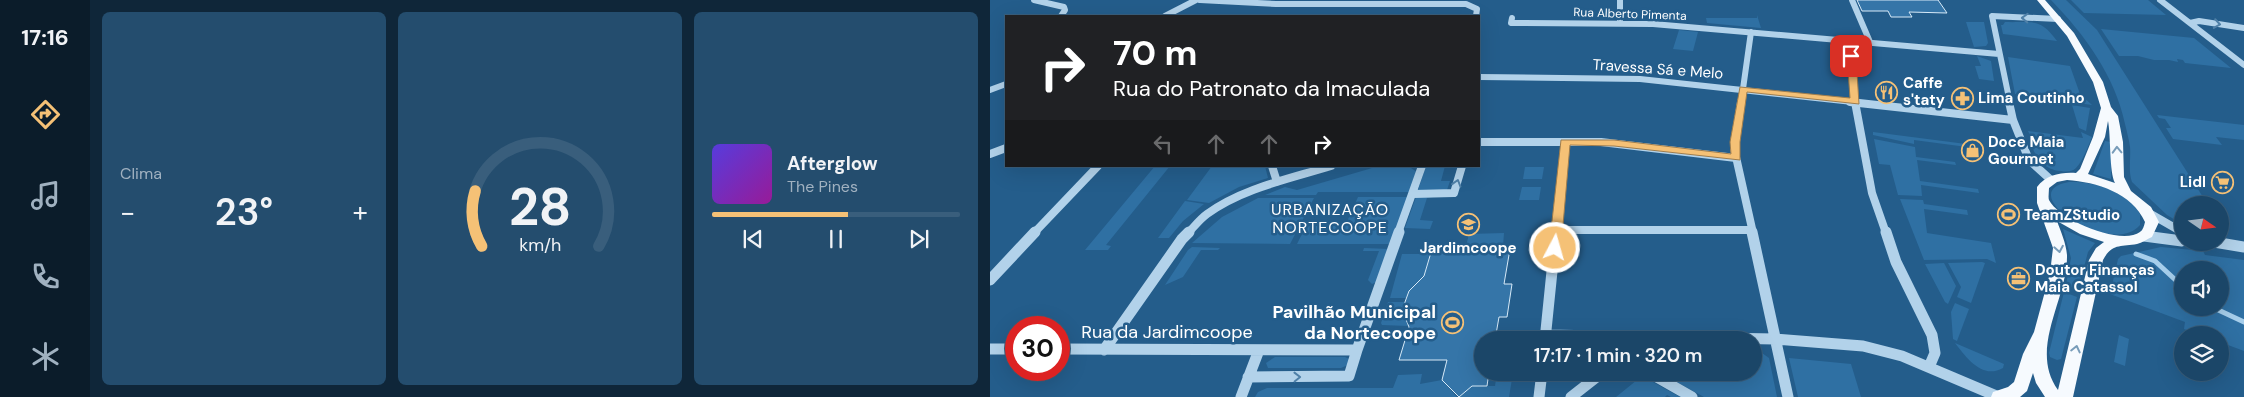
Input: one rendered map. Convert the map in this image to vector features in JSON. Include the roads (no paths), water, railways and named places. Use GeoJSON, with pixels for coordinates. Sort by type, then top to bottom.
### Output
{"type":"FeatureCollection","features":[{"type":"Feature","properties":{"kind":"main road"},"geometry":{"type":"LineString","coordinates":[[2041,0],[2058,19],[2086,57],[2098,82],[2106,108],[2113,116],[2117,142],[2118,177],[2126,193]]}},
{"type":"Feature","properties":{"kind":"main road"},"geometry":{"type":"LineString","coordinates":[[2078,177],[2084,170],[2097,144],[2106,108]]}},
{"type":"Feature","properties":{"kind":"main road"},"geometry":{"type":"LineString","coordinates":[[2078,177],[2103,182],[2140,202],[2149,213],[2152,226],[2144,236],[2131,240],[2114,240],[2092,235],[2071,226],[2052,213],[2042,196],[2043,187],[2051,180],[2078,177]]}},
{"type":"Feature","properties":{"kind":"main road"},"geometry":{"type":"LineString","coordinates":[[2045,202],[2058,242],[2060,258],[2042,330],[2039,370],[2042,382],[2054,397]]}},
{"type":"Feature","properties":{"kind":"main road"},"geometry":{"type":"LineString","coordinates":[[2065,397],[2096,260],[2101,251],[2114,240]]}},
{"type":"Feature","properties":{"kind":"main road"},"geometry":{"type":"LineString","coordinates":[[1999,397],[2013,393],[2021,386],[2030,354],[2042,330]]}},
{"type":"Feature","properties":{"kind":"street"},"geometry":{"type":"LineString","coordinates":[[1034,0],[1066,8],[1062,15]]}},
{"type":"Feature","properties":{"kind":"street"},"geometry":{"type":"LineString","coordinates":[[1167,15],[1196,0]]}},
{"type":"Feature","properties":{"kind":"street"},"geometry":{"type":"LineString","coordinates":[[1200,0],[1276,4],[1466,4],[1477,8],[1476,15]]}},
{"type":"Feature","properties":{"kind":"street"},"geometry":{"type":"LineString","coordinates":[[1620,0],[1620,22]]}},
{"type":"Feature","properties":{"kind":"street"},"geometry":{"type":"LineString","coordinates":[[1852,0],[1870,42]]}},
{"type":"Feature","properties":{"kind":"street"},"geometry":{"type":"LineString","coordinates":[[2160,0],[2244,65]]}},
{"type":"Feature","properties":{"kind":"street"},"geometry":{"type":"LineString","coordinates":[[2051,180],[2029,160],[2013,120],[1992,16],[2058,19]]}},
{"type":"Feature","properties":{"kind":"street","name":"Rua Alberto Pimenta"},"geometry":{"type":"LineString","coordinates":[[1512,18],[1511,23],[1620,22],[1999,54]]}},
{"type":"Feature","properties":{"kind":"street"},"geometry":{"type":"LineString","coordinates":[[2190,23],[2199,21],[2244,28]]}},
{"type":"Feature","properties":{"kind":"street"},"geometry":{"type":"LineString","coordinates":[[1752,32],[1735,142],[1736,158],[1788,397]]}},
{"type":"Feature","properties":{"kind":"street"},"geometry":{"type":"LineString","coordinates":[[1850,40],[1856,102],[1867,173],[1878,213],[1896,262],[1932,335],[1935,353],[1929,367]]}},
{"type":"Feature","properties":{"kind":"street","name":"Travessa Sá e Melo"},"geometry":{"type":"LineString","coordinates":[[1480,77],[1633,78],[2013,120]]}},
{"type":"Feature","properties":{"kind":"street"},"geometry":{"type":"LineString","coordinates":[[990,90],[1005,84]]}},
{"type":"Feature","properties":{"kind":"street"},"geometry":{"type":"LineString","coordinates":[[1480,142],[1607,143],[1736,158]]}},
{"type":"Feature","properties":{"kind":"street"},"geometry":{"type":"LineString","coordinates":[[1546,331],[1565,142]]}},
{"type":"Feature","properties":{"kind":"street"},"geometry":{"type":"LineString","coordinates":[[990,154],[1005,148]]}},
{"type":"Feature","properties":{"kind":"street"},"geometry":{"type":"LineString","coordinates":[[990,280],[1097,167]]}},
{"type":"Feature","properties":{"kind":"street"},"geometry":{"type":"LineString","coordinates":[[1272,167],[1277,182]]}},
{"type":"Feature","properties":{"kind":"street"},"geometry":{"type":"LineString","coordinates":[[1104,350],[1188,231],[1206,215],[1232,199],[1277,182],[1328,167]]}},
{"type":"Feature","properties":{"kind":"street"},"geometry":{"type":"LineString","coordinates":[[1248,377],[1349,376],[1422,167]]}},
{"type":"Feature","properties":{"kind":"street"},"geometry":{"type":"LineString","coordinates":[[1412,194],[1454,194],[1462,167]]}},
{"type":"Feature","properties":{"kind":"street"},"geometry":{"type":"LineString","coordinates":[[2149,213],[2174,227]]}},
{"type":"Feature","properties":{"kind":"street"},"geometry":{"type":"LineString","coordinates":[[1557,230],[1752,230]]}},
{"type":"Feature","properties":{"kind":"street"},"geometry":{"type":"LineString","coordinates":[[2144,236],[2174,240]]}},
{"type":"Feature","properties":{"kind":"street"},"geometry":{"type":"LineString","coordinates":[[2229,244],[2244,247]]}},
{"type":"Feature","properties":{"kind":"street"},"geometry":{"type":"LineString","coordinates":[[1762,339],[1864,346],[1885,351],[1929,367],[1999,397]]}},
{"type":"Feature","properties":{"kind":"street"},"geometry":{"type":"LineString","coordinates":[[990,349],[1005,349]]}},
{"type":"Feature","properties":{"kind":"street","name":"Rua da Jardimcoope"},"geometry":{"type":"LineString","coordinates":[[1070,349],[1357,350]]}},
{"type":"Feature","properties":{"kind":"street"},"geometry":{"type":"LineString","coordinates":[[1241,397],[1259,350]]}},
{"type":"Feature","properties":{"kind":"street"},"geometry":{"type":"LineString","coordinates":[[1539,397],[1541,381]]}},
{"type":"Feature","properties":{"kind":"street"},"geometry":{"type":"LineString","coordinates":[[1571,397],[1591,381]]}},
{"type":"Feature","properties":{"kind":"street"},"geometry":{"type":"LineString","coordinates":[[1664,381],[1692,397]]}},
{"type":"Feature","properties":{"kind":"waterway"},"geometry":{"type":"LineString","coordinates":[[2136,254],[2155,261],[2174,279]]}},
{"type":"Feature","properties":{"kind":"waterway"},"geometry":{"type":"LineString","coordinates":[[2229,315],[2244,322]]}},
{"type":"Feature","properties":{"kind":"place","name":"Caffe s'taty"},"geometry":{"type":"Point","coordinates":[1887,92]}},
{"type":"Feature","properties":{"kind":"place","name":"Lima Coutinho"},"geometry":{"type":"Point","coordinates":[1962,98]}},
{"type":"Feature","properties":{"kind":"place","name":"Doce Maia Gourmet"},"geometry":{"type":"Point","coordinates":[1972,151]}},
{"type":"Feature","properties":{"kind":"place","name":"Lidl"},"geometry":{"type":"Point","coordinates":[2222,182]}},
{"type":"Feature","properties":{"kind":"place","name":"TeamZStudio"},"geometry":{"type":"Point","coordinates":[2008,215]}},
{"type":"Feature","properties":{"kind":"place","name":"Jardimcoope"},"geometry":{"type":"Point","coordinates":[1468,225]}},
{"type":"Feature","properties":{"kind":"place","name":"Doutor Finanças Maia Catassol"},"geometry":{"type":"Point","coordinates":[2019,279]}},
{"type":"Feature","properties":{"kind":"place","name":"Pavilhão Municipal da Nortecoope"},"geometry":{"type":"Point","coordinates":[1452,322]}},
{"type":"Feature","properties":{"kind":"district","name":"URBANIZAÇÃO NORTECOOPE"},"geometry":{"type":"Point","coordinates":[1330,218]}}]}
